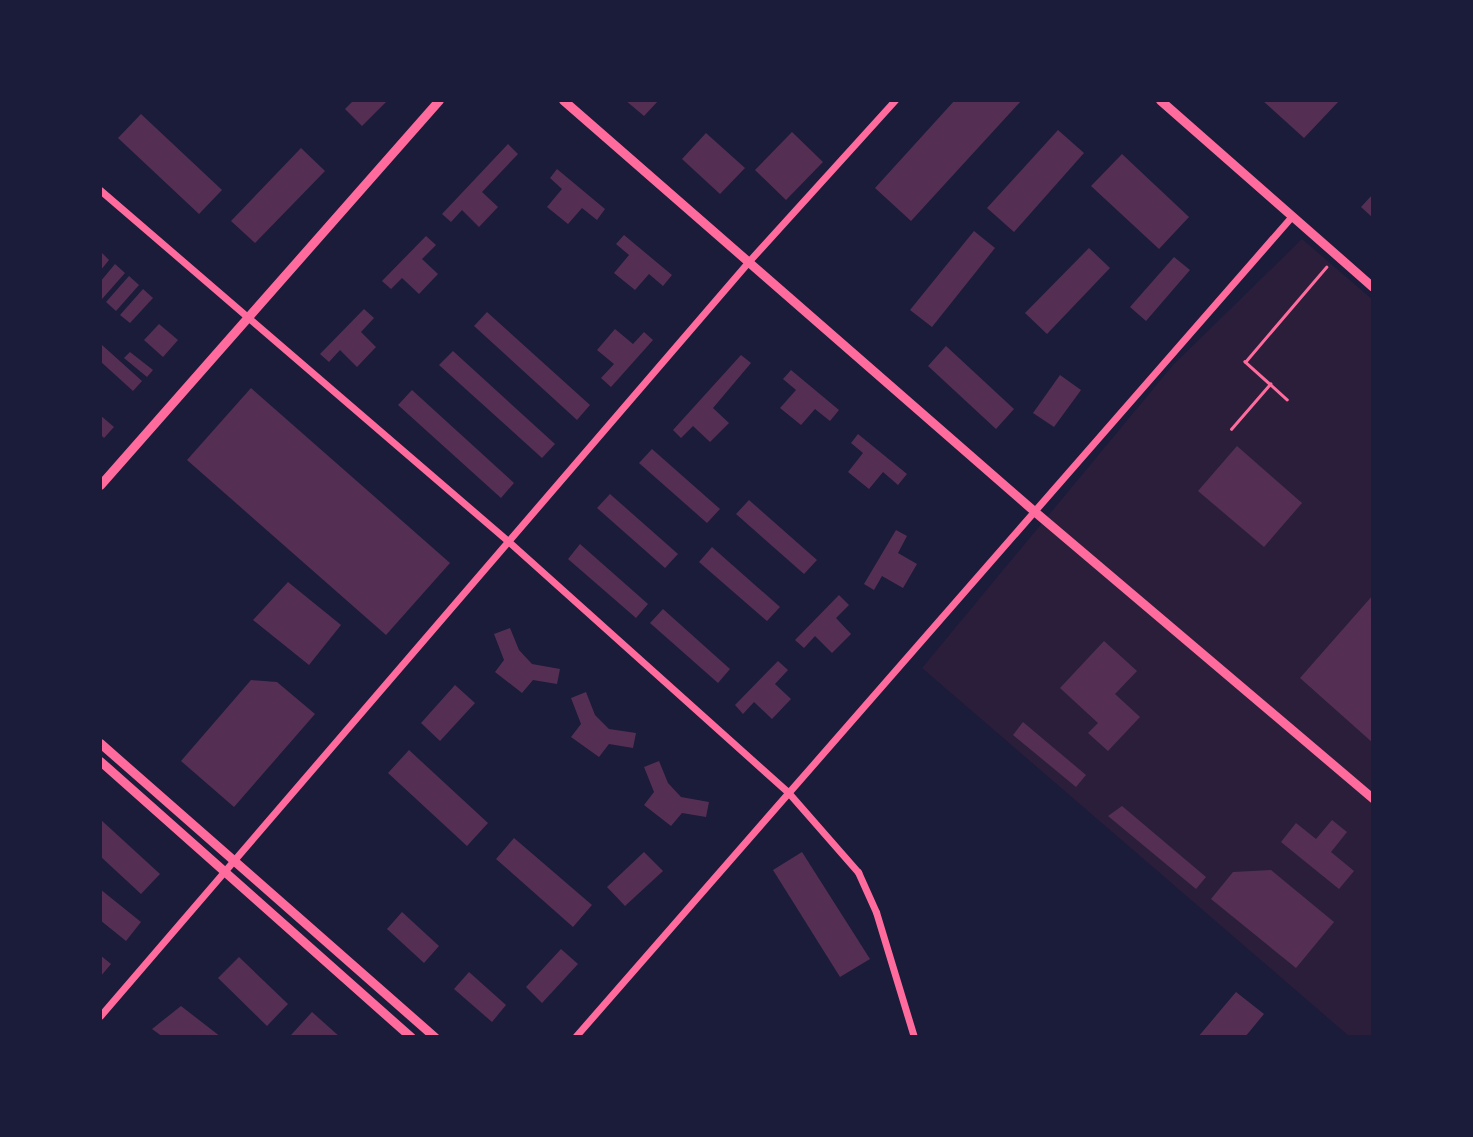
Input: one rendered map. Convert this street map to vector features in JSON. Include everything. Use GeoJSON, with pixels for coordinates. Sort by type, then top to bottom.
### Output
{"type":"FeatureCollection","features":[{"type":"Feature","properties":{"kind":"street"},"geometry":{"type":"LineString","coordinates":[[100,485],[246,316],[439,100]]}},
{"type":"Feature","properties":{"kind":"street"},"geometry":{"type":"LineString","coordinates":[[563,100],[1034,511],[1373,799]]}},
{"type":"Feature","properties":{"kind":"street"},"geometry":{"type":"LineString","coordinates":[[100,1016],[749,261],[895,100]]}},
{"type":"Feature","properties":{"kind":"street"},"geometry":{"type":"LineString","coordinates":[[1160,100],[1373,287]]}},
{"type":"Feature","properties":{"kind":"street"},"geometry":{"type":"LineString","coordinates":[[100,190],[508,541],[787,791],[864,883],[914,1037]]}},
{"type":"Feature","properties":{"kind":"street"},"geometry":{"type":"LineString","coordinates":[[575,1037],[787,791],[1292,216]]}},
{"type":"Feature","properties":{"kind":"street"},"geometry":{"type":"LineString","coordinates":[[100,743],[435,1037]]}},
{"type":"Feature","properties":{"kind":"street"},"geometry":{"type":"LineString","coordinates":[[100,761],[411,1037]]}},
{"type":"Feature","properties":{"kind":"path"},"geometry":{"type":"LineString","coordinates":[[1287,400],[1245,362],[1326,267]]}},
{"type":"Feature","properties":{"kind":"path"},"geometry":{"type":"LineString","coordinates":[[1231,429],[1270,384]]}},
{"type":"Feature","properties":{"kind":"shaded area"},"geometry":{"type":"Polygon","coordinates":[[[1302,239],[1373,300],[1373,1037],[1350,1037],[922,668],[1173,365],[1302,239]]]}},
{"type":"Feature","properties":{"kind":"building"},"geometry":{"type":"Polygon","coordinates":[[[354,100],[388,100],[362,126],[345,109],[354,100]]]}},
{"type":"Feature","properties":{"kind":"building"},"geometry":{"type":"Polygon","coordinates":[[[625,100],[659,100],[644,116],[625,100]]]}},
{"type":"Feature","properties":{"kind":"building"},"geometry":{"type":"Polygon","coordinates":[[[955,100],[1022,100],[911,221],[875,188],[955,100]]]}},
{"type":"Feature","properties":{"kind":"building"},"geometry":{"type":"Polygon","coordinates":[[[1262,100],[1340,100],[1304,138],[1262,100]]]}},
{"type":"Feature","properties":{"kind":"building"},"geometry":{"type":"Polygon","coordinates":[[[141,114],[222,190],[199,214],[118,138],[141,114]]]}},
{"type":"Feature","properties":{"kind":"building"},"geometry":{"type":"Polygon","coordinates":[[[1058,130],[1084,153],[1014,232],[987,208],[1058,130]]]}},
{"type":"Feature","properties":{"kind":"building"},"geometry":{"type":"Polygon","coordinates":[[[792,132],[823,162],[786,200],[755,170],[792,132]]]}},
{"type":"Feature","properties":{"kind":"building"},"geometry":{"type":"Polygon","coordinates":[[[706,133],[745,168],[720,194],[682,159],[706,133]]]}},
{"type":"Feature","properties":{"kind":"building"},"geometry":{"type":"Polygon","coordinates":[[[508,144],[518,154],[482,192],[498,207],[479,227],[462,210],[451,222],[442,214],[508,144]]]}},
{"type":"Feature","properties":{"kind":"building"},"geometry":{"type":"Polygon","coordinates":[[[301,148],[325,171],[255,243],[231,221],[301,148]]]}},
{"type":"Feature","properties":{"kind":"building"},"geometry":{"type":"Polygon","coordinates":[[[1122,154],[1189,217],[1159,249],[1091,186],[1122,154]]]}},
{"type":"Feature","properties":{"kind":"building"},"geometry":{"type":"Polygon","coordinates":[[[557,169],[605,209],[597,220],[582,208],[568,224],[547,207],[562,189],[550,178],[557,169]]]}},
{"type":"Feature","properties":{"kind":"building"},"geometry":{"type":"Polygon","coordinates":[[[1373,194],[1373,218],[1361,207],[1373,194]]]}},
{"type":"Feature","properties":{"kind":"building"},"geometry":{"type":"Polygon","coordinates":[[[974,231],[995,248],[932,327],[910,310],[974,231]]]}},
{"type":"Feature","properties":{"kind":"building"},"geometry":{"type":"Polygon","coordinates":[[[624,235],[672,275],[663,286],[649,274],[635,290],[614,273],[629,255],[616,244],[624,235]]]}},
{"type":"Feature","properties":{"kind":"building"},"geometry":{"type":"Polygon","coordinates":[[[426,236],[436,245],[422,259],[438,274],[419,294],[402,278],[391,289],[382,281],[426,236]]]}},
{"type":"Feature","properties":{"kind":"building"},"geometry":{"type":"Polygon","coordinates":[[[1089,248],[1110,268],[1047,334],[1025,313],[1089,248]]]}},
{"type":"Feature","properties":{"kind":"building"},"geometry":{"type":"Polygon","coordinates":[[[100,251],[109,260],[100,271],[100,251]]]}},
{"type":"Feature","properties":{"kind":"building"},"geometry":{"type":"Polygon","coordinates":[[[1174,257],[1190,270],[1146,321],[1130,307],[1174,257]]]}},
{"type":"Feature","properties":{"kind":"building"},"geometry":{"type":"Polygon","coordinates":[[[115,264],[125,273],[102,299],[100,282],[115,264]]]}},
{"type":"Feature","properties":{"kind":"building"},"geometry":{"type":"Polygon","coordinates":[[[129,276],[139,285],[116,311],[106,302],[129,276]]]}},
{"type":"Feature","properties":{"kind":"building"},"geometry":{"type":"Polygon","coordinates":[[[143,289],[153,298],[130,323],[120,315],[143,289]]]}},
{"type":"Feature","properties":{"kind":"building"},"geometry":{"type":"Polygon","coordinates":[[[364,309],[374,318],[361,332],[376,347],[357,367],[340,350],[329,362],[320,354],[364,309]]]}},
{"type":"Feature","properties":{"kind":"building"},"geometry":{"type":"Polygon","coordinates":[[[487,312],[590,405],[577,420],[474,326],[487,312]]]}},
{"type":"Feature","properties":{"kind":"building"},"geometry":{"type":"Polygon","coordinates":[[[159,324],[178,340],[163,357],[144,340],[159,324]]]}},
{"type":"Feature","properties":{"kind":"building"},"geometry":{"type":"Polygon","coordinates":[[[615,329],[633,344],[644,332],[653,340],[611,387],[601,378],[614,364],[597,350],[615,329]]]}},
{"type":"Feature","properties":{"kind":"building"},"geometry":{"type":"Polygon","coordinates":[[[102,345],[142,381],[133,391],[100,361],[102,345]]]}},
{"type":"Feature","properties":{"kind":"building"},"geometry":{"type":"Polygon","coordinates":[[[946,346],[1014,409],[996,429],[928,366],[946,346]]]}},
{"type":"Feature","properties":{"kind":"building"},"geometry":{"type":"Polygon","coordinates":[[[453,351],[555,444],[542,458],[439,365],[453,351]]]}},
{"type":"Feature","properties":{"kind":"building"},"geometry":{"type":"Polygon","coordinates":[[[130,352],[153,370],[147,377],[124,358],[130,352]]]}},
{"type":"Feature","properties":{"kind":"building"},"geometry":{"type":"Polygon","coordinates":[[[741,355],[751,363],[713,408],[729,423],[710,442],[693,426],[681,438],[673,430],[741,355]]]}},
{"type":"Feature","properties":{"kind":"building"},"geometry":{"type":"Polygon","coordinates":[[[791,370],[839,410],[830,421],[815,409],[801,425],[780,408],[796,390],[783,379],[791,370]]]}},
{"type":"Feature","properties":{"kind":"building"},"geometry":{"type":"Polygon","coordinates":[[[1060,375],[1081,390],[1054,427],[1033,413],[1060,375]]]}},
{"type":"Feature","properties":{"kind":"building"},"geometry":{"type":"Polygon","coordinates":[[[251,388],[450,563],[386,635],[187,460],[251,388]]]}},
{"type":"Feature","properties":{"kind":"building"},"geometry":{"type":"Polygon","coordinates":[[[412,390],[514,483],[501,498],[398,405],[412,390]]]}},
{"type":"Feature","properties":{"kind":"building"},"geometry":{"type":"Polygon","coordinates":[[[100,415],[114,427],[104,438],[100,434],[100,415]]]}},
{"type":"Feature","properties":{"kind":"building"},"geometry":{"type":"Polygon","coordinates":[[[858,434],[907,474],[898,485],[883,472],[869,489],[848,472],[863,453],[851,443],[858,434]]]}},
{"type":"Feature","properties":{"kind":"building"},"geometry":{"type":"Polygon","coordinates":[[[1237,446],[1302,503],[1264,547],[1198,491],[1237,446]]]}},
{"type":"Feature","properties":{"kind":"building"},"geometry":{"type":"Polygon","coordinates":[[[652,449],[720,509],[707,523],[639,463],[652,449]]]}},
{"type":"Feature","properties":{"kind":"building"},"geometry":{"type":"Polygon","coordinates":[[[610,494],[678,554],[665,568],[597,508],[610,494]]]}},
{"type":"Feature","properties":{"kind":"building"},"geometry":{"type":"Polygon","coordinates":[[[749,500],[817,560],[804,574],[736,514],[749,500]]]}},
{"type":"Feature","properties":{"kind":"building"},"geometry":{"type":"Polygon","coordinates":[[[896,530],[907,536],[898,553],[917,564],[903,588],[882,576],[874,590],[864,584],[896,530]]]}},
{"type":"Feature","properties":{"kind":"building"},"geometry":{"type":"Polygon","coordinates":[[[580,544],[648,604],[636,618],[568,559],[580,544]]]}},
{"type":"Feature","properties":{"kind":"building"},"geometry":{"type":"Polygon","coordinates":[[[712,547],[780,607],[767,621],[699,562],[712,547]]]}},
{"type":"Feature","properties":{"kind":"building"},"geometry":{"type":"Polygon","coordinates":[[[288,582],[341,625],[309,665],[253,620],[288,582]]]}},
{"type":"Feature","properties":{"kind":"building"},"geometry":{"type":"Polygon","coordinates":[[[839,595],[849,605],[836,618],[851,634],[832,653],[815,636],[804,648],[795,640],[839,595]]]}},
{"type":"Feature","properties":{"kind":"building"},"geometry":{"type":"Polygon","coordinates":[[[1373,595],[1373,743],[1300,678],[1373,595]]]}},
{"type":"Feature","properties":{"kind":"building"},"geometry":{"type":"Polygon","coordinates":[[[663,609],[730,669],[718,683],[650,623],[663,609]]]}},
{"type":"Feature","properties":{"kind":"building"},"geometry":{"type":"Polygon","coordinates":[[[510,628],[519,650],[532,664],[560,669],[557,684],[533,680],[522,693],[495,672],[504,660],[494,634],[510,628]]]}},
{"type":"Feature","properties":{"kind":"building"},"geometry":{"type":"Polygon","coordinates":[[[1104,641],[1137,671],[1115,694],[1140,717],[1108,751],[1088,733],[1098,723],[1060,688],[1104,641]]]}},
{"type":"Feature","properties":{"kind":"building"},"geometry":{"type":"Polygon","coordinates":[[[778,661],[788,670],[775,684],[791,699],[772,719],[754,702],[743,714],[735,705],[778,661]]]}},
{"type":"Feature","properties":{"kind":"building"},"geometry":{"type":"Polygon","coordinates":[[[251,680],[277,682],[315,714],[234,807],[181,761],[251,680]]]}},
{"type":"Feature","properties":{"kind":"building"},"geometry":{"type":"Polygon","coordinates":[[[455,685],[475,703],[440,741],[421,723],[455,685]]]}},
{"type":"Feature","properties":{"kind":"building"},"geometry":{"type":"Polygon","coordinates":[[[586,692],[595,715],[609,729],[636,733],[633,748],[609,744],[599,757],[571,737],[581,724],[571,698],[586,692]]]}},
{"type":"Feature","properties":{"kind":"building"},"geometry":{"type":"Polygon","coordinates":[[[1023,722],[1086,775],[1076,787],[1013,735],[1023,722]]]}},
{"type":"Feature","properties":{"kind":"building"},"geometry":{"type":"Polygon","coordinates":[[[409,750],[488,823],[467,846],[388,773],[409,750]]]}},
{"type":"Feature","properties":{"kind":"building"},"geometry":{"type":"Polygon","coordinates":[[[659,761],[668,783],[681,797],[709,802],[706,817],[682,813],[671,826],[644,805],[654,792],[644,767],[659,761]]]}},
{"type":"Feature","properties":{"kind":"building"},"geometry":{"type":"Polygon","coordinates":[[[1122,806],[1206,877],[1196,889],[1108,816],[1122,806]]]}},
{"type":"Feature","properties":{"kind":"building"},"geometry":{"type":"Polygon","coordinates":[[[100,819],[160,874],[141,894],[100,856],[100,819]]]}},
{"type":"Feature","properties":{"kind":"building"},"geometry":{"type":"Polygon","coordinates":[[[1332,820],[1347,832],[1331,852],[1354,871],[1339,889],[1281,842],[1296,823],[1316,839],[1332,820]]]}},
{"type":"Feature","properties":{"kind":"building"},"geometry":{"type":"Polygon","coordinates":[[[514,838],[592,905],[573,927],[496,859],[514,838]]]}},
{"type":"Feature","properties":{"kind":"building"},"geometry":{"type":"Polygon","coordinates":[[[644,852],[663,871],[625,906],[607,887],[644,852]]]}},
{"type":"Feature","properties":{"kind":"building"},"geometry":{"type":"Polygon","coordinates":[[[802,852],[870,959],[840,977],[773,870],[802,852]]]}},
{"type":"Feature","properties":{"kind":"building"},"geometry":{"type":"Polygon","coordinates":[[[1271,870],[1334,922],[1296,968],[1211,899],[1233,872],[1271,870]]]}},
{"type":"Feature","properties":{"kind":"building"},"geometry":{"type":"Polygon","coordinates":[[[100,889],[141,922],[126,941],[100,920],[100,889]]]}},
{"type":"Feature","properties":{"kind":"building"},"geometry":{"type":"Polygon","coordinates":[[[402,912],[439,946],[424,963],[387,929],[402,912]]]}},
{"type":"Feature","properties":{"kind":"building"},"geometry":{"type":"Polygon","coordinates":[[[561,949],[578,964],[542,1003],[526,987],[561,949]]]}},
{"type":"Feature","properties":{"kind":"building"},"geometry":{"type":"Polygon","coordinates":[[[100,955],[111,964],[100,977],[100,955]]]}},
{"type":"Feature","properties":{"kind":"building"},"geometry":{"type":"Polygon","coordinates":[[[239,957],[288,1004],[267,1026],[218,978],[239,957]]]}},
{"type":"Feature","properties":{"kind":"building"},"geometry":{"type":"Polygon","coordinates":[[[469,972],[506,1005],[492,1022],[454,989],[469,972]]]}},
{"type":"Feature","properties":{"kind":"building"},"geometry":{"type":"Polygon","coordinates":[[[1236,992],[1264,1014],[1245,1037],[1198,1037],[1236,992]]]}},
{"type":"Feature","properties":{"kind":"building"},"geometry":{"type":"Polygon","coordinates":[[[181,1006],[221,1037],[163,1037],[152,1029],[181,1006]]]}},
{"type":"Feature","properties":{"kind":"building"},"geometry":{"type":"Polygon","coordinates":[[[312,1012],[340,1037],[291,1035],[312,1012]]]}}]}
